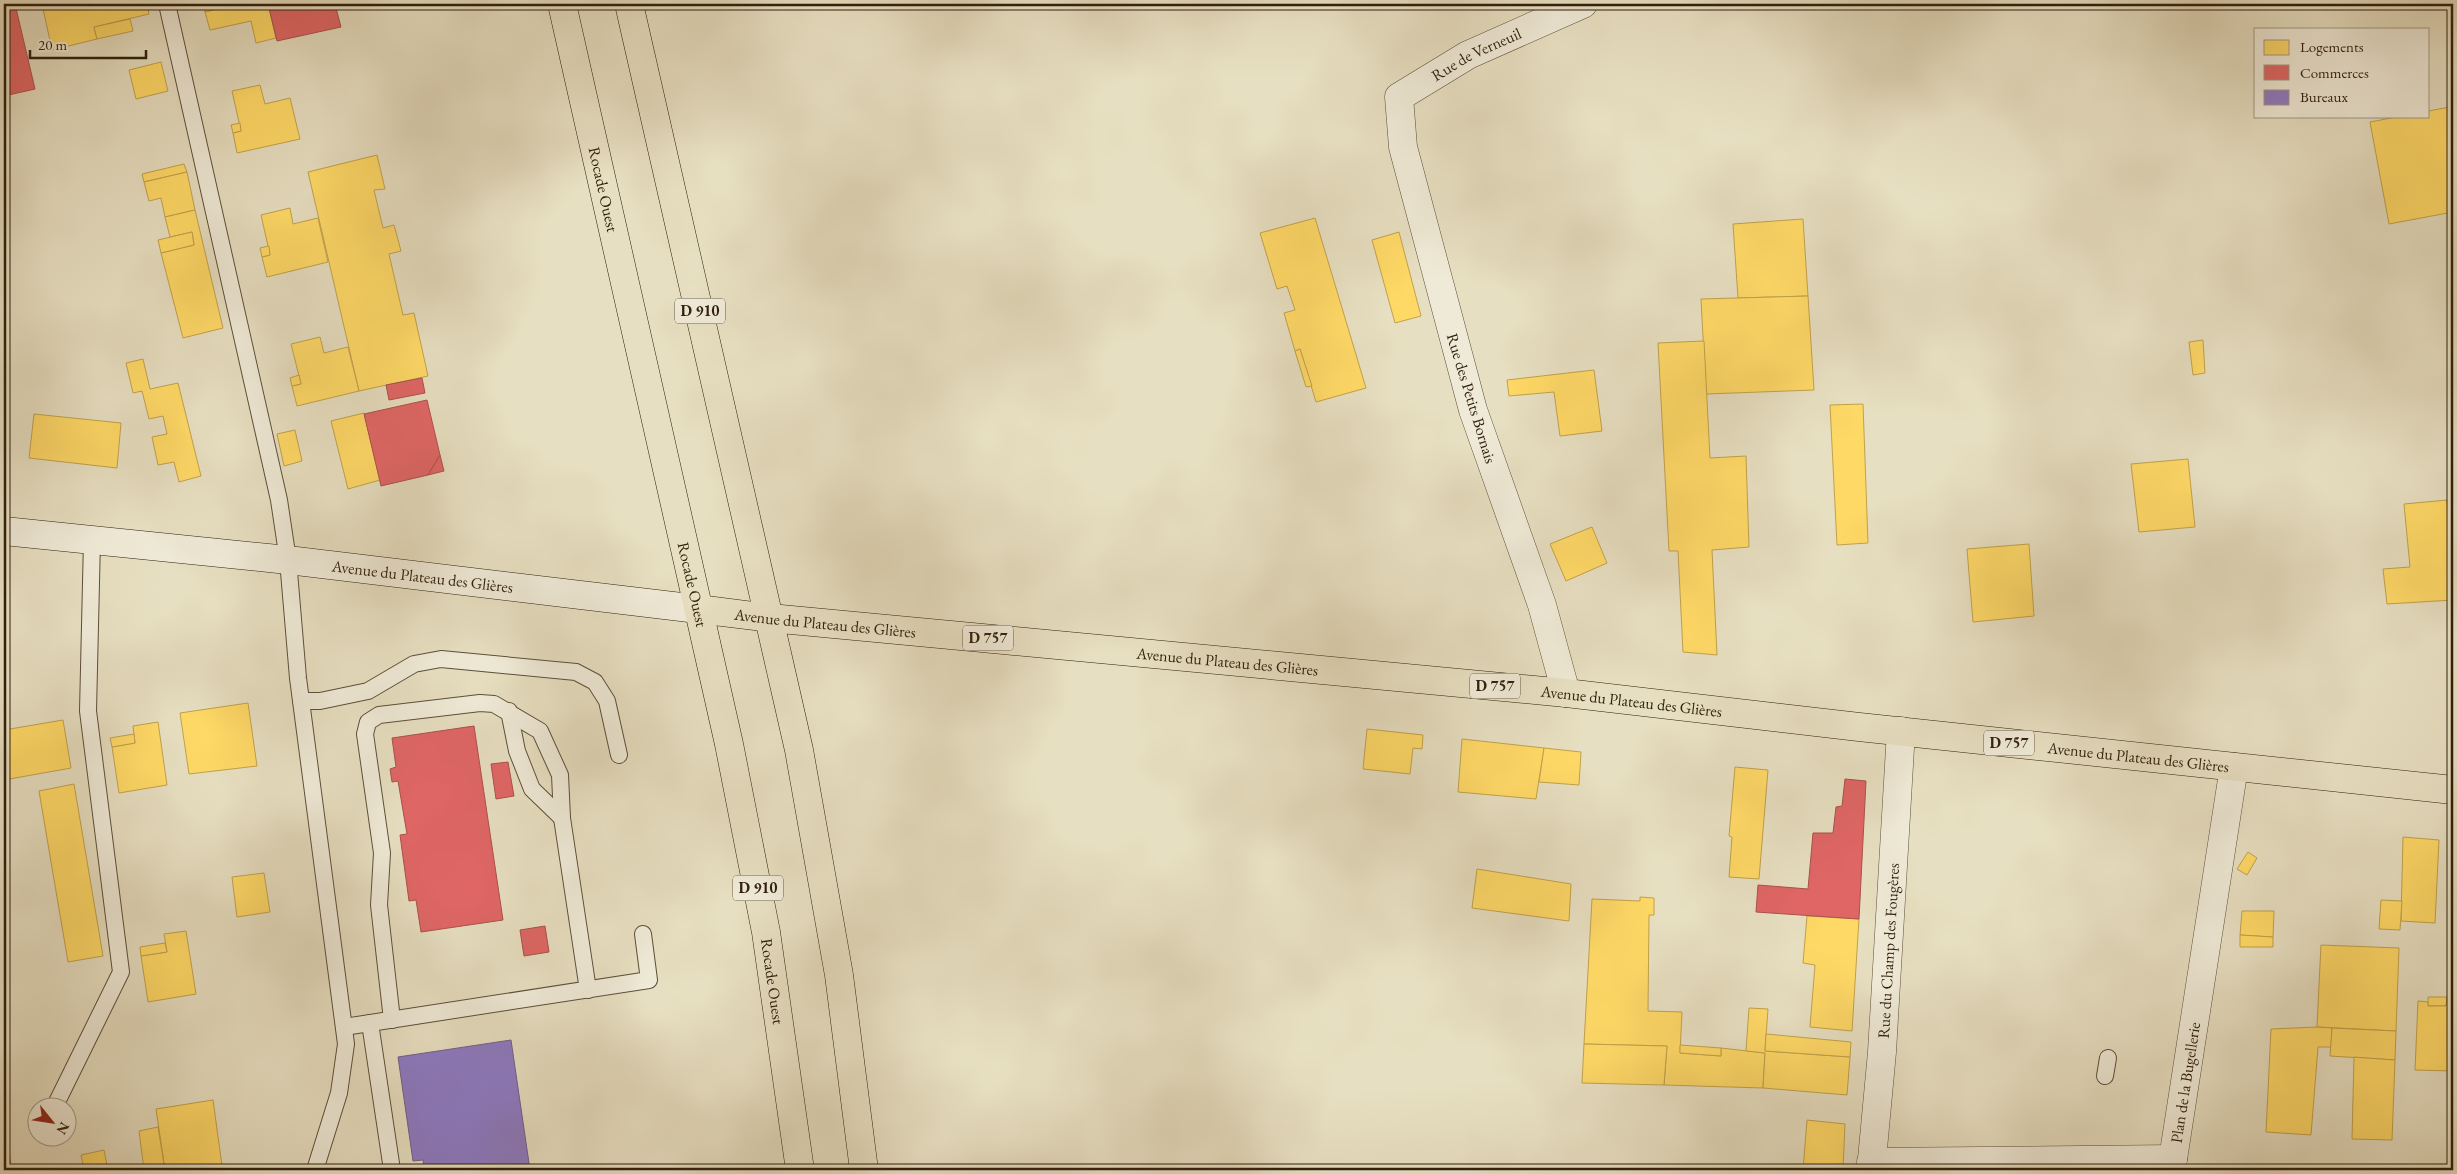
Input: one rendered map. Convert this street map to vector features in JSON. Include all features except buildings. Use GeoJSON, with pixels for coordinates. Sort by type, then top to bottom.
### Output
{"type":"FeatureCollection","features":[{"type":"Feature","properties":{"kind":"main road","name":"Rocade Ouest"},"geometry":{"type":"LineString","coordinates":[[562,4],[698,609],[766,932],[800,1170]]}},
{"type":"Feature","properties":{"kind":"main road","name":"D 910"},"geometry":{"type":"LineString","coordinates":[[629,4],[799,750],[839,975],[864,1170]]}},
{"type":"Feature","properties":{"kind":"main road","name":"Avenue du Plateau des Glières"},"geometry":{"type":"LineString","coordinates":[[698,609],[770,618],[1566,693],[2453,790]]}},
{"type":"Feature","properties":{"kind":"street","name":"Rue de Verneuil"},"geometry":{"type":"LineString","coordinates":[[1400,97],[1468,55],[1583,4]]}},
{"type":"Feature","properties":{"kind":"street","name":"Rue des Petits Bornais"},"geometry":{"type":"LineString","coordinates":[[1400,97],[1403,147],[1473,410],[1542,605],[1566,693]]}},
{"type":"Feature","properties":{"kind":"street","name":"Avenue du Plateau des Glières"},"geometry":{"type":"LineString","coordinates":[[4,531],[288,560],[698,609]]}},
{"type":"Feature","properties":{"kind":"street","name":"Rue du Champ des Fougères"},"geometry":{"type":"LineString","coordinates":[[1871,1166],[1882,1052],[1901,731]]}},
{"type":"Feature","properties":{"kind":"street","name":"Plan de la Bugellerie"},"geometry":{"type":"LineString","coordinates":[[1871,1166],[2169,1165],[2234,767]]}},
{"type":"Feature","properties":{"kind":"lane"},"geometry":{"type":"LineString","coordinates":[[167,4],[280,500],[288,560],[301,701],[346,1044],[338,1094],[315,1170]]}},
{"type":"Feature","properties":{"kind":"lane"},"geometry":{"type":"LineString","coordinates":[[60,1096],[121,972],[88,712],[92,540]]}},
{"type":"Feature","properties":{"kind":"lane"},"geometry":{"type":"LineString","coordinates":[[301,701],[320,701],[368,690],[414,664],[441,659],[576,672],[595,682],[607,701],[619,755]]}},
{"type":"Feature","properties":{"kind":"lane"},"geometry":{"type":"LineString","coordinates":[[392,1020],[379,906],[382,853],[365,734],[368,722],[378,715],[480,703],[494,704],[509,711],[540,731],[560,775],[562,818],[588,990]]}},
{"type":"Feature","properties":{"kind":"lane"},"geometry":{"type":"LineString","coordinates":[[509,711],[517,751],[532,789],[562,818]]}},
{"type":"Feature","properties":{"kind":"lane"},"geometry":{"type":"LineString","coordinates":[[344,1027],[649,980],[643,934]]}},
{"type":"Feature","properties":{"kind":"lane"},"geometry":{"type":"LineString","coordinates":[[370,1023],[392,1170]]}},
{"type":"Feature","properties":{"kind":"lane"},"geometry":{"type":"LineString","coordinates":[[2105,1076],[2108,1058]]}}]}
